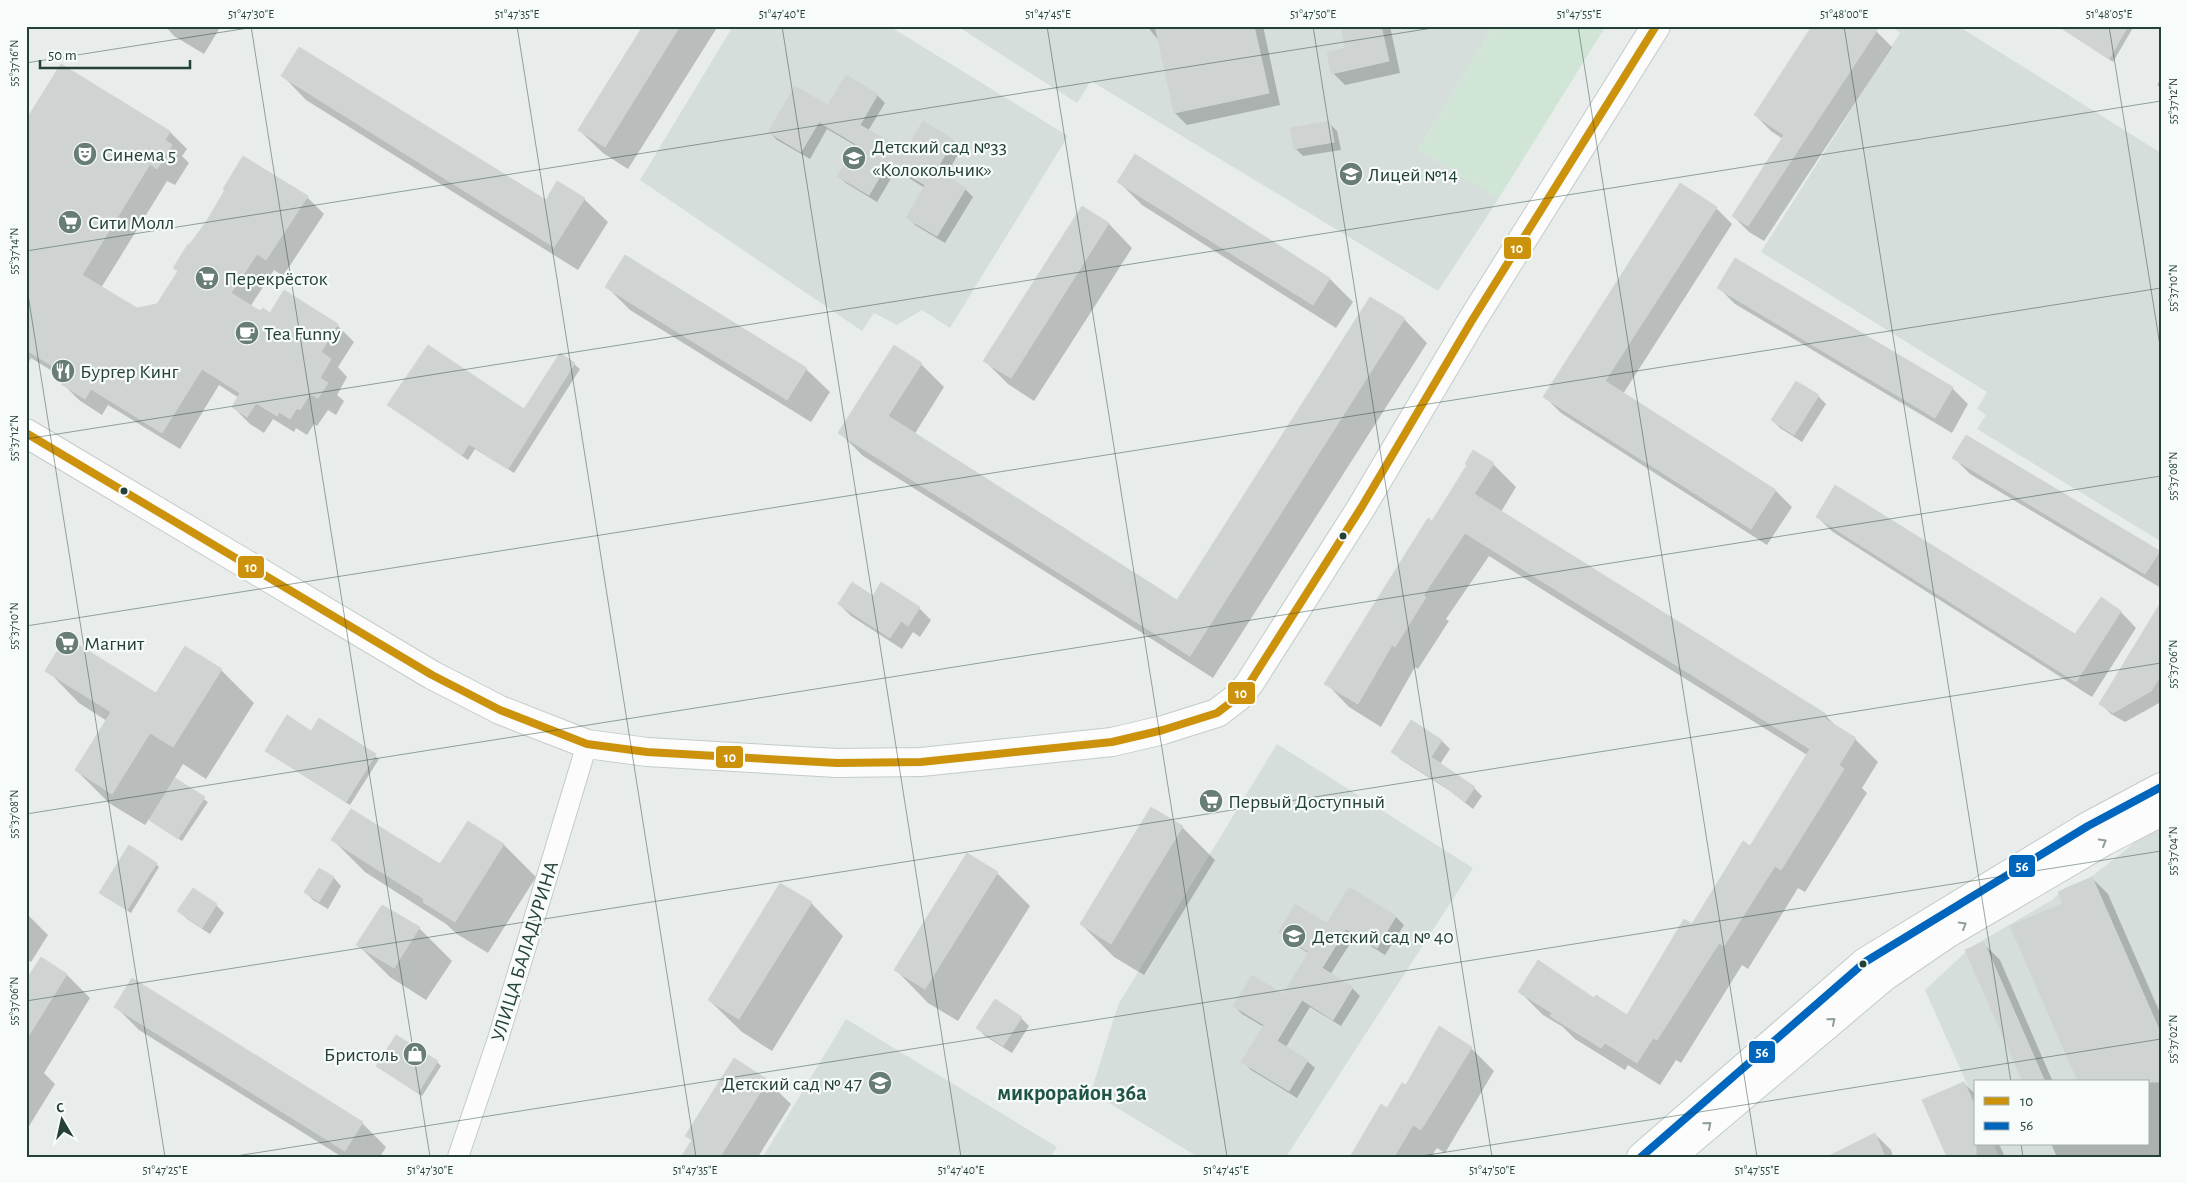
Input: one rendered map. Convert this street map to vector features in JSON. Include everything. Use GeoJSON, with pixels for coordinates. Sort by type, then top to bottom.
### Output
{"type":"FeatureCollection","features":[{"type":"Feature","properties":{"kind":"street"},"geometry":{"type":"LineString","coordinates":[[26,433],[432,675],[500,710],[587,744],[647,752],[837,763],[921,762],[1112,742],[1163,730],[1207,717],[1222,710],[1238,697],[1249,684],[1346,533],[1471,322],[1656,26]]}},
{"type":"Feature","properties":{"kind":"street","name":"УЛИЦА БАЛАДУРИНА"},"geometry":{"type":"LineString","coordinates":[[458,1157],[498,1039],[587,744]]}},
{"type":"Feature","properties":{"kind":"street"},"geometry":{"type":"LineString","coordinates":[[1641,1157],[1865,962],[2088,826],[2161,787]]}},
{"type":"Feature","properties":{"kind":"street"},"geometry":{"type":"LineString","coordinates":[[1671,1157],[1884,978],[1947,934],[2105,841],[2161,812]]}},
{"type":"Feature","properties":{"kind":"shaded area","name":"Детский сад №33 «Колокольчик»"},"geometry":{"type":"Polygon","coordinates":[[[733,26],[889,26],[1068,136],[950,328],[922,310],[897,325],[874,313],[862,331],[640,180],[733,26]]]}},
{"type":"Feature","properties":{"kind":"shaded area","name":"Лицей №14"},"geometry":{"type":"Polygon","coordinates":[[[957,26],[1494,26],[1418,150],[1499,198],[1438,291],[1091,81],[1077,103],[957,26]]]}},
{"type":"Feature","properties":{"kind":"shaded area"},"geometry":{"type":"Polygon","coordinates":[[[1897,26],[1958,26],[2161,153],[2160,541],[1977,429],[1986,415],[1977,409],[1987,392],[1761,252],[1900,33],[1895,29],[1897,26]]]}},
{"type":"Feature","properties":{"kind":"shaded area","name":"Детский сад № 40"},"geometry":{"type":"Polygon","coordinates":[[[1277,744],[1473,868],[1286,1157],[1198,1157],[1091,1092],[1118,1005],[1277,744]]]}},
{"type":"Feature","properties":{"kind":"shaded area"},"geometry":{"type":"Polygon","coordinates":[[[2161,828],[2161,1157],[1999,1157],[1995,1146],[2150,1146],[2150,1080],[1974,1080],[1974,1100],[1925,990],[1971,947],[2052,900],[2064,888],[2091,877],[2138,840],[2161,828]]]}},
{"type":"Feature","properties":{"kind":"shaded area","name":"Детский сад № 47"},"geometry":{"type":"Polygon","coordinates":[[[846,1019],[1057,1147],[1050,1157],[763,1157],[846,1019]]]}},
{"type":"Feature","properties":{"kind":"green space"},"geometry":{"type":"Polygon","coordinates":[[[1494,26],[1606,26],[1499,198],[1418,150],[1494,26]]]}},
{"type":"Feature","properties":{"kind":"building"},"geometry":{"type":"Polygon","coordinates":[[[643,26],[680,26],[605,147],[578,130],[643,26]]]}},
{"type":"Feature","properties":{"kind":"building"},"geometry":{"type":"Polygon","coordinates":[[[1155,26],[1254,26],[1269,93],[1174,113],[1155,26]]]}},
{"type":"Feature","properties":{"kind":"building"},"geometry":{"type":"Polygon","coordinates":[[[1341,26],[1381,26],[1389,61],[1331,74],[1327,52],[1345,48],[1341,26]]]}},
{"type":"Feature","properties":{"kind":"building"},"geometry":{"type":"Polygon","coordinates":[[[1812,26],[1880,26],[1748,226],[1732,216],[1784,135],[1754,115],[1812,26]]]}},
{"type":"Feature","properties":{"kind":"building"},"geometry":{"type":"Polygon","coordinates":[[[2058,26],[2128,26],[2109,59],[2058,26]]]}},
{"type":"Feature","properties":{"kind":"building"},"geometry":{"type":"Polygon","coordinates":[[[299,47],[546,200],[557,181],[585,198],[554,247],[281,76],[299,47]]]}},
{"type":"Feature","properties":{"kind":"building"},"geometry":{"type":"Polygon","coordinates":[[[61,64],[170,131],[165,140],[172,145],[157,169],[150,164],[82,275],[137,308],[157,304],[178,271],[173,268],[188,244],[206,222],[243,156],[308,196],[266,260],[257,254],[231,293],[260,311],[263,308],[270,313],[284,290],[338,324],[321,352],[331,359],[320,378],[328,383],[318,398],[310,394],[300,410],[297,408],[290,419],[279,412],[277,416],[256,403],[247,417],[232,407],[240,393],[202,369],[162,433],[91,389],[85,399],[61,384],[66,374],[26,350],[26,120],[61,64]]]}},
{"type":"Feature","properties":{"kind":"building"},"geometry":{"type":"Polygon","coordinates":[[[846,75],[878,94],[860,125],[905,151],[923,121],[954,140],[936,170],[966,188],[937,236],[906,218],[925,185],[888,163],[869,195],[837,176],[856,144],[819,122],[801,152],[768,132],[795,86],[828,105],[846,75]]]}},
{"type":"Feature","properties":{"kind":"building"},"geometry":{"type":"Polygon","coordinates":[[[1330,121],[1334,142],[1294,149],[1290,128],[1330,121]]]}},
{"type":"Feature","properties":{"kind":"building"},"geometry":{"type":"Polygon","coordinates":[[[1135,154],[1330,278],[1313,305],[1117,182],[1135,154]]]}},
{"type":"Feature","properties":{"kind":"building"},"geometry":{"type":"Polygon","coordinates":[[[1680,183],[1717,207],[1605,381],[1776,490],[1751,529],[1543,397],[1680,183]]]}},
{"type":"Feature","properties":{"kind":"building"},"geometry":{"type":"Polygon","coordinates":[[[1082,206],[1109,223],[1011,378],[983,361],[1082,206]]]}},
{"type":"Feature","properties":{"kind":"building"},"geometry":{"type":"Polygon","coordinates":[[[625,255],[807,368],[787,400],[605,287],[625,255]]]}},
{"type":"Feature","properties":{"kind":"building"},"geometry":{"type":"Polygon","coordinates":[[[1735,258],[1953,387],[1935,418],[1717,288],[1735,258]]]}},
{"type":"Feature","properties":{"kind":"building"},"geometry":{"type":"Polygon","coordinates":[[[1370,297],[1405,318],[1190,656],[838,433],[894,345],[922,363],[888,416],[1177,600],[1370,297]]]}},
{"type":"Feature","properties":{"kind":"building"},"geometry":{"type":"Polygon","coordinates":[[[428,345],[524,409],[560,353],[575,363],[508,469],[469,444],[462,455],[387,405],[428,345]]]}},
{"type":"Feature","properties":{"kind":"building"},"geometry":{"type":"Polygon","coordinates":[[[1796,381],[1819,395],[1794,435],[1771,420],[1796,381]]]}},
{"type":"Feature","properties":{"kind":"building"},"geometry":{"type":"Polygon","coordinates":[[[1966,435],[2160,551],[2145,574],[1952,458],[1966,435]]]}},
{"type":"Feature","properties":{"kind":"building"},"geometry":{"type":"Polygon","coordinates":[[[1473,450],[1494,463],[1474,494],[1826,714],[1824,718],[1856,738],[1839,765],[1844,769],[1781,870],[1775,866],[1724,946],[1719,943],[1657,1040],[1653,1038],[1637,1063],[1605,1043],[1601,1048],[1550,1016],[1552,1013],[1518,992],[1538,960],[1594,998],[1596,995],[1627,1015],[1684,919],[1692,924],[1743,841],[1750,846],[1810,749],[1465,533],[1423,596],[1426,597],[1395,647],[1392,645],[1358,704],[1324,684],[1428,518],[1432,521],[1467,465],[1465,464],[1473,450]]]}},
{"type":"Feature","properties":{"kind":"building"},"geometry":{"type":"Polygon","coordinates":[[[1835,485],[2075,634],[2101,597],[2121,611],[2076,682],[1816,517],[1835,485]]]}},
{"type":"Feature","properties":{"kind":"building"},"geometry":{"type":"Polygon","coordinates":[[[852,582],[873,596],[881,582],[920,607],[908,626],[901,621],[890,638],[838,604],[852,582]]]}},
{"type":"Feature","properties":{"kind":"building"},"geometry":{"type":"Polygon","coordinates":[[[2161,602],[2161,675],[2151,691],[2113,713],[2099,704],[2161,602]]]}},
{"type":"Feature","properties":{"kind":"building"},"geometry":{"type":"Polygon","coordinates":[[[66,637],[156,693],[185,646],[222,669],[173,747],[150,733],[112,794],[75,770],[111,712],[45,671],[66,637]]]}},
{"type":"Feature","properties":{"kind":"building"},"geometry":{"type":"Polygon","coordinates":[[[287,715],[311,731],[319,718],[376,754],[346,802],[265,751],[287,715]]]}},
{"type":"Feature","properties":{"kind":"building"},"geometry":{"type":"Polygon","coordinates":[[[1411,720],[1442,740],[1431,757],[1475,787],[1465,802],[1391,752],[1411,720]]]}},
{"type":"Feature","properties":{"kind":"building"},"geometry":{"type":"Polygon","coordinates":[[[175,778],[205,797],[178,839],[149,820],[175,778]]]}},
{"type":"Feature","properties":{"kind":"building"},"geometry":{"type":"Polygon","coordinates":[[[1151,807],[1183,826],[1111,944],[1080,924],[1151,807]]]}},
{"type":"Feature","properties":{"kind":"building"},"geometry":{"type":"Polygon","coordinates":[[[351,809],[440,864],[468,821],[504,844],[455,922],[423,902],[424,899],[331,840],[351,809]]]}},
{"type":"Feature","properties":{"kind":"building"},"geometry":{"type":"Polygon","coordinates":[[[129,845],[157,863],[127,910],[99,893],[129,845]]]}},
{"type":"Feature","properties":{"kind":"building"},"geometry":{"type":"Polygon","coordinates":[[[967,853],[998,872],[925,989],[894,970],[967,853]]]}},
{"type":"Feature","properties":{"kind":"building"},"geometry":{"type":"Polygon","coordinates":[[[319,868],[334,877],[319,902],[304,892],[319,868]]]}},
{"type":"Feature","properties":{"kind":"building"},"geometry":{"type":"Polygon","coordinates":[[[2092,877],[2161,1034],[2161,1082],[2150,1082],[2150,1080],[2077,1080],[2010,926],[2063,903],[2058,892],[2092,877]]]}},
{"type":"Feature","properties":{"kind":"building"},"geometry":{"type":"Polygon","coordinates":[[[780,883],[812,902],[739,1019],[708,1000],[780,883]]]}},
{"type":"Feature","properties":{"kind":"building"},"geometry":{"type":"Polygon","coordinates":[[[1349,887],[1396,916],[1377,948],[1346,929],[1322,968],[1353,987],[1333,1020],[1302,1000],[1277,1041],[1308,1060],[1289,1091],[1241,1062],[1264,1025],[1233,1006],[1252,975],[1283,994],[1309,952],[1278,933],[1295,904],[1327,923],[1349,887]]]}},
{"type":"Feature","properties":{"kind":"building"},"geometry":{"type":"Polygon","coordinates":[[[193,888],[217,904],[202,928],[177,911],[193,888]]]}},
{"type":"Feature","properties":{"kind":"building"},"geometry":{"type":"Polygon","coordinates":[[[382,905],[420,927],[394,968],[356,945],[382,905]]]}},
{"type":"Feature","properties":{"kind":"building"},"geometry":{"type":"Polygon","coordinates":[[[1984,942],[2044,1080],[2022,1080],[1965,950],[1984,942]]]}},
{"type":"Feature","properties":{"kind":"building"},"geometry":{"type":"Polygon","coordinates":[[[41,957],[67,974],[26,1040],[26,980],[41,957]]]}},
{"type":"Feature","properties":{"kind":"building"},"geometry":{"type":"Polygon","coordinates":[[[132,978],[363,1122],[345,1151],[114,1007],[132,978]]]}},
{"type":"Feature","properties":{"kind":"building"},"geometry":{"type":"Polygon","coordinates":[[[995,999],[1022,1017],[1003,1046],[976,1028],[995,999]]]}},
{"type":"Feature","properties":{"kind":"building"},"geometry":{"type":"Polygon","coordinates":[[[1439,1026],[1472,1047],[1421,1130],[1413,1125],[1394,1157],[1350,1157],[1381,1104],[1387,1108],[1402,1083],[1406,1085],[1439,1026]]]}},
{"type":"Feature","properties":{"kind":"building"},"geometry":{"type":"Polygon","coordinates":[[[396,1035],[438,1061],[418,1093],[376,1066],[396,1035]]]}},
{"type":"Feature","properties":{"kind":"building"},"geometry":{"type":"Polygon","coordinates":[[[734,1058],[768,1080],[720,1157],[681,1157],[692,1140],[685,1136],[734,1058]]]}},
{"type":"Feature","properties":{"kind":"building"},"geometry":{"type":"Polygon","coordinates":[[[1964,1082],[1974,1104],[1974,1146],[1976,1146],[1976,1157],[1947,1157],[1922,1100],[1964,1082]]]}},
{"type":"Feature","properties":{"kind":"building"},"geometry":{"type":"Polygon","coordinates":[[[1875,1133],[1885,1157],[1827,1157],[1875,1133]]]}},
{"type":"Feature","properties":{"kind":"transit line","name":"10"},"geometry":{"type":"LineString","coordinates":[[26,433],[432,675],[500,710],[587,744],[647,752],[837,763],[921,762],[1112,742],[1163,730],[1217,713],[1238,697],[1249,684],[1361,508],[1471,322],[1656,26]]}},
{"type":"Feature","properties":{"kind":"transit line","name":"56"},"geometry":{"type":"LineString","coordinates":[[1641,1157],[1865,962],[2088,826],[2161,787]]}},
{"type":"Feature","properties":{"kind":"place","name":"Синема 5"},"geometry":{"type":"Point","coordinates":[85,154]}},
{"type":"Feature","properties":{"kind":"place","name":"Детский сад №33 «Колокольчик»"},"geometry":{"type":"Point","coordinates":[854,158]}},
{"type":"Feature","properties":{"kind":"place","name":"Лицей №14"},"geometry":{"type":"Point","coordinates":[1351,174]}},
{"type":"Feature","properties":{"kind":"place","name":"Сити Молл"},"geometry":{"type":"Point","coordinates":[70,222]}},
{"type":"Feature","properties":{"kind":"place","name":"Перекрёсток"},"geometry":{"type":"Point","coordinates":[207,278]}},
{"type":"Feature","properties":{"kind":"place","name":"Tea Funny"},"geometry":{"type":"Point","coordinates":[247,333]}},
{"type":"Feature","properties":{"kind":"place","name":"Бургер Кинг"},"geometry":{"type":"Point","coordinates":[63,371]}},
{"type":"Feature","properties":{"kind":"place","name":"Магнит"},"geometry":{"type":"Point","coordinates":[67,643]}},
{"type":"Feature","properties":{"kind":"place","name":"Первый Доступный"},"geometry":{"type":"Point","coordinates":[1211,801]}},
{"type":"Feature","properties":{"kind":"place","name":"Детский сад № 40"},"geometry":{"type":"Point","coordinates":[1294,936]}},
{"type":"Feature","properties":{"kind":"place","name":"Бристоль"},"geometry":{"type":"Point","coordinates":[415,1054]}},
{"type":"Feature","properties":{"kind":"place","name":"Детский сад № 47"},"geometry":{"type":"Point","coordinates":[880,1083]}},
{"type":"Feature","properties":{"kind":"district","name":"микрорайон 36а"},"geometry":{"type":"Point","coordinates":[1072,1092]}}]}
